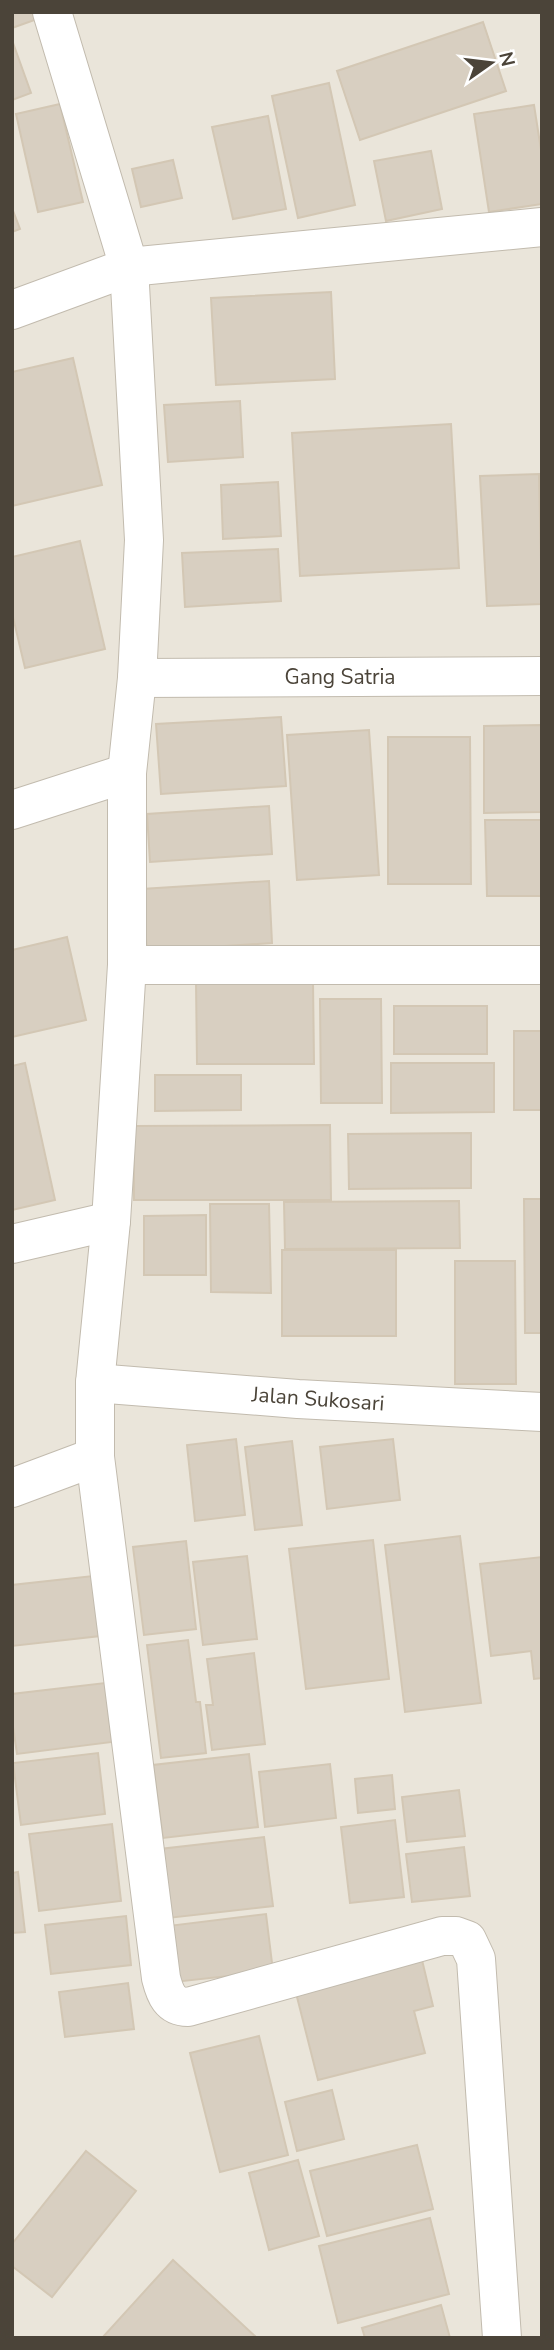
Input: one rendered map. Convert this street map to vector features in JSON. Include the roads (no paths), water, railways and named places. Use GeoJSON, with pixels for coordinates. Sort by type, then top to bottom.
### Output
{"type":"FeatureCollection","features":[{"type":"Feature","properties":{"kind":"street"},"geometry":{"type":"LineString","coordinates":[[52,12],[129,267],[144,540],[138,678],[127,773],[127,965],[111,1221],[94,1383],[95,1457],[161,1979],[164,1994],[178,2007],[188,2007],[442,1936],[456,1936],[467,1940],[476,1959],[502,2338]]}},
{"type":"Feature","properties":{"kind":"street"},"geometry":{"type":"LineString","coordinates":[[12,310],[129,267],[542,227]]}},
{"type":"Feature","properties":{"kind":"street","name":"Gang Satria"},"geometry":{"type":"LineString","coordinates":[[138,678],[542,676]]}},
{"type":"Feature","properties":{"kind":"street"},"geometry":{"type":"LineString","coordinates":[[12,810],[127,773]]}},
{"type":"Feature","properties":{"kind":"street"},"geometry":{"type":"LineString","coordinates":[[127,965],[542,965]]}},
{"type":"Feature","properties":{"kind":"street"},"geometry":{"type":"LineString","coordinates":[[12,1244],[111,1221]]}},
{"type":"Feature","properties":{"kind":"street","name":"Jalan Sukosari"},"geometry":{"type":"LineString","coordinates":[[94,1383],[298,1399],[542,1412]]}},
{"type":"Feature","properties":{"kind":"street"},"geometry":{"type":"LineString","coordinates":[[12,1488],[95,1457]]}}]}
